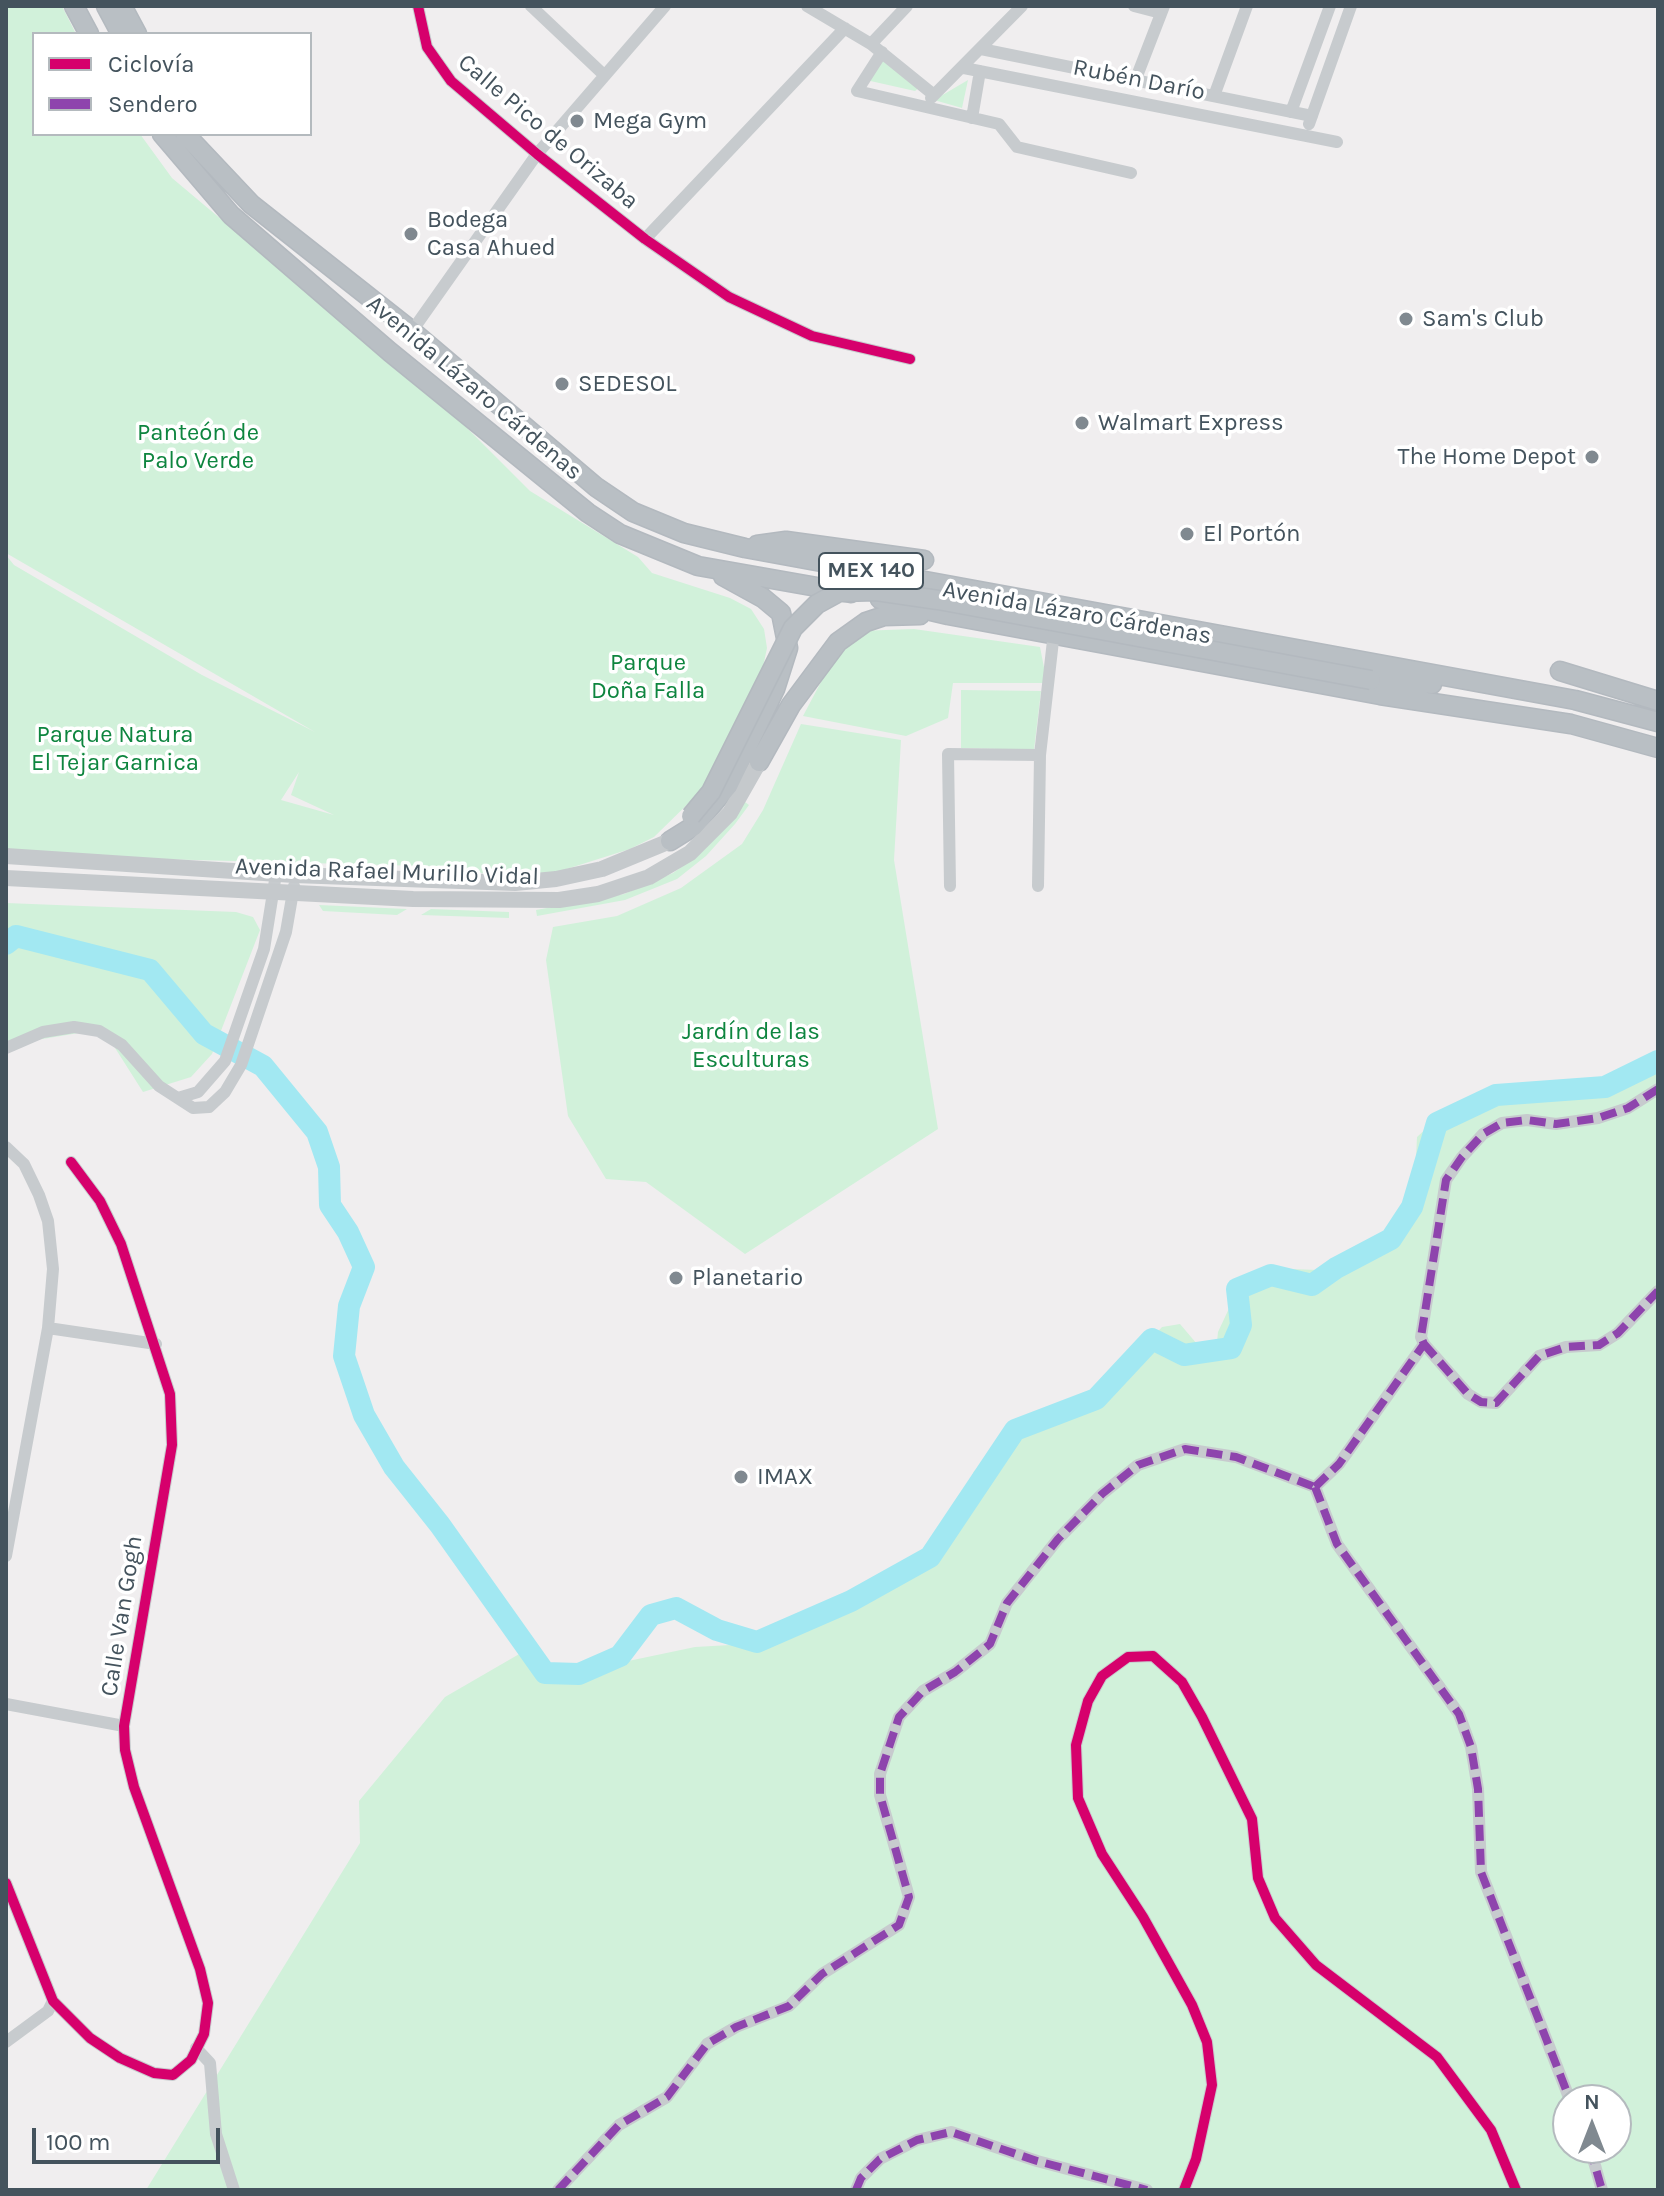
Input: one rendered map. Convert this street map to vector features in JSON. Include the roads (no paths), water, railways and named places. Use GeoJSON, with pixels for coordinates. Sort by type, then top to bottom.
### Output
{"type":"FeatureCollection","features":[{"type":"Feature","properties":{"kind":"highway"},"geometry":{"type":"LineString","coordinates":[[74,6],[88,32]]}},
{"type":"Feature","properties":{"kind":"highway"},"geometry":{"type":"LineString","coordinates":[[93,6],[107,32]]}},
{"type":"Feature","properties":{"kind":"highway"},"geometry":{"type":"LineString","coordinates":[[106,6],[120,32]]}},
{"type":"Feature","properties":{"kind":"highway"},"geometry":{"type":"LineString","coordinates":[[122,6],[136,32]]}},
{"type":"Feature","properties":{"kind":"highway","name":"Avenida Lázaro Cárdenas"},"geometry":{"type":"LineString","coordinates":[[187,136],[251,204],[412,331],[596,487],[633,512],[684,533],[745,548],[1495,685],[1658,722]]}},
{"type":"Feature","properties":{"kind":"highway"},"geometry":{"type":"LineString","coordinates":[[197,136],[205,158]]}},
{"type":"Feature","properties":{"kind":"highway","name":"Avenida Lázaro Cárdenas"},"geometry":{"type":"LineString","coordinates":[[163,137],[231,215],[547,481],[620,534],[698,566],[1380,695],[1571,724],[1658,748]]}},
{"type":"Feature","properties":{"kind":"highway"},"geometry":{"type":"LineString","coordinates":[[745,548],[786,541],[924,560]]}},
{"type":"Feature","properties":{"kind":"highway"},"geometry":{"type":"LineString","coordinates":[[670,841],[694,826],[728,786],[775,689],[788,648],[781,613],[771,603],[698,566]]}},
{"type":"Feature","properties":{"kind":"highway"},"geometry":{"type":"LineString","coordinates":[[670,841],[711,792],[793,628],[817,604],[839,592],[876,591],[938,600],[1371,680],[1495,685]]}},
{"type":"Feature","properties":{"kind":"highway"},"geometry":{"type":"LineString","coordinates":[[759,762],[791,705],[838,642],[866,622],[884,616],[948,615]]}},
{"type":"Feature","properties":{"kind":"highway"},"geometry":{"type":"LineString","coordinates":[[1560,671],[1658,701]]}},
{"type":"Feature","properties":{"kind":"main road","name":"Avenida Rafael Murillo Vidal"},"geometry":{"type":"LineString","coordinates":[[6,878],[513,902],[598,894],[649,877],[690,853],[730,813],[759,762]]}},
{"type":"Feature","properties":{"kind":"main road","name":"Avenida Rafael Murillo Vidal"},"geometry":{"type":"LineString","coordinates":[[6,856],[294,875],[534,882],[602,869],[670,841]]}},
{"type":"Feature","properties":{"kind":"street","name":"Calle Pico de Orizaba"},"geometry":{"type":"LineString","coordinates":[[418,6],[427,47],[437,65],[537,154],[645,239],[729,297],[812,336],[910,359]]}},
{"type":"Feature","properties":{"kind":"street"},"geometry":{"type":"LineString","coordinates":[[531,6],[604,75]]}},
{"type":"Feature","properties":{"kind":"street"},"geometry":{"type":"LineString","coordinates":[[807,6],[876,48],[934,95]]}},
{"type":"Feature","properties":{"kind":"street"},"geometry":{"type":"LineString","coordinates":[[907,6],[876,48],[857,91],[999,124],[1017,147],[1131,173]]}},
{"type":"Feature","properties":{"kind":"street"},"geometry":{"type":"LineString","coordinates":[[923,106],[964,68],[1022,6]]}},
{"type":"Feature","properties":{"kind":"street"},"geometry":{"type":"LineString","coordinates":[[1134,6],[1162,9],[1135,81]]}},
{"type":"Feature","properties":{"kind":"street"},"geometry":{"type":"LineString","coordinates":[[1214,96],[1247,6]]}},
{"type":"Feature","properties":{"kind":"street"},"geometry":{"type":"LineString","coordinates":[[1291,112],[1330,6]]}},
{"type":"Feature","properties":{"kind":"street"},"geometry":{"type":"LineString","coordinates":[[1306,135],[1351,6]]}},
{"type":"Feature","properties":{"kind":"street"},"geometry":{"type":"LineString","coordinates":[[412,331],[537,154],[656,9]]}},
{"type":"Feature","properties":{"kind":"street"},"geometry":{"type":"LineString","coordinates":[[645,239],[845,28]]}},
{"type":"Feature","properties":{"kind":"street","name":"Rubén Darío"},"geometry":{"type":"LineString","coordinates":[[981,49],[1312,116]]}},
{"type":"Feature","properties":{"kind":"street","name":"Rubén Darío"},"geometry":{"type":"LineString","coordinates":[[964,68],[1337,142]]}},
{"type":"Feature","properties":{"kind":"street"},"geometry":{"type":"LineString","coordinates":[[972,118],[980,71]]}},
{"type":"Feature","properties":{"kind":"street"},"geometry":{"type":"LineString","coordinates":[[1038,886],[1040,755],[1054,632]]}},
{"type":"Feature","properties":{"kind":"street"},"geometry":{"type":"LineString","coordinates":[[950,886],[948,754],[1040,755]]}},
{"type":"Feature","properties":{"kind":"street"},"geometry":{"type":"LineString","coordinates":[[6,1048],[43,1032],[74,1027],[99,1031],[122,1045],[159,1086],[193,1108],[209,1107],[232,1083],[241,1065],[240,1044],[264,949],[276,874]]}},
{"type":"Feature","properties":{"kind":"street"},"geometry":{"type":"LineString","coordinates":[[178,1098],[198,1092],[240,1044],[279,953],[293,893],[294,875]]}},
{"type":"Feature","properties":{"kind":"street"},"geometry":{"type":"LineString","coordinates":[[264,949],[279,953]]}},
{"type":"Feature","properties":{"kind":"street"},"geometry":{"type":"LineString","coordinates":[[1658,1089],[1628,1108],[1598,1118],[1556,1124],[1527,1120],[1502,1123],[1483,1134],[1446,1180],[1421,1337],[1468,1394],[1481,1402],[1496,1403],[1539,1356],[1566,1347],[1599,1345],[1618,1333],[1658,1291]]}},
{"type":"Feature","properties":{"kind":"street"},"geometry":{"type":"LineString","coordinates":[[6,1147],[24,1164],[48,1221],[53,1269],[48,1328],[6,1556]]}},
{"type":"Feature","properties":{"kind":"street","name":"Calle Van Gogh"},"geometry":{"type":"LineString","coordinates":[[53,2001],[90,2038],[120,2058],[154,2073],[173,2075],[191,2060],[204,2034],[208,2003],[200,1969],[134,1787],[125,1750],[124,1726],[172,1445],[170,1394],[121,1244],[100,1201],[71,1162]]}},
{"type":"Feature","properties":{"kind":"street"},"geometry":{"type":"LineString","coordinates":[[48,1328],[156,1344]]}},
{"type":"Feature","properties":{"kind":"street"},"geometry":{"type":"LineString","coordinates":[[1315,1487],[1339,1464],[1424,1344]]}},
{"type":"Feature","properties":{"kind":"street"},"geometry":{"type":"LineString","coordinates":[[558,2190],[619,2125],[667,2097],[707,2044],[736,2027],[789,2006],[822,1974],[899,1925],[909,1897],[880,1795],[880,1774],[899,1717],[923,1691],[955,1672],[990,1644],[1007,1603],[1058,1539],[1102,1494],[1138,1465],[1185,1449],[1236,1457],[1315,1487],[1337,1544],[1459,1714],[1471,1747],[1478,1789],[1481,1872],[1564,2084]]}},
{"type":"Feature","properties":{"kind":"street"},"geometry":{"type":"LineString","coordinates":[[1184,2190],[1196,2159],[1212,2085],[1207,2042],[1192,2005],[1102,1854],[1078,1798],[1076,1745],[1088,1701],[1102,1676],[1128,1657],[1153,1656],[1182,1682],[1202,1717],[1252,1819],[1258,1878],[1275,1918],[1316,1965],[1437,2057],[1491,2130],[1516,2190]]}},
{"type":"Feature","properties":{"kind":"street"},"geometry":{"type":"LineString","coordinates":[[6,1704],[124,1726]]}},
{"type":"Feature","properties":{"kind":"street"},"geometry":{"type":"LineString","coordinates":[[6,1883],[53,2001],[48,2011],[6,2042]]}},
{"type":"Feature","properties":{"kind":"street"},"geometry":{"type":"LineString","coordinates":[[196,2048],[210,2063],[216,2134],[234,2190]]}},
{"type":"Feature","properties":{"kind":"street"},"geometry":{"type":"LineString","coordinates":[[856,2190],[861,2178],[880,2159],[917,2140],[951,2132],[1037,2161],[1147,2190]]}},
{"type":"Feature","properties":{"kind":"street"},"geometry":{"type":"LineString","coordinates":[[1595,2164],[1602,2190]]}},
{"type":"Feature","properties":{"kind":"waterway"},"geometry":{"type":"LineString","coordinates":[[6,944],[16,936],[150,970],[204,1034],[263,1066],[317,1132],[329,1167],[330,1205],[348,1232],[364,1267],[349,1306],[344,1356],[364,1415],[394,1467],[440,1525],[545,1673],[579,1674],[620,1656],[651,1615],[676,1608],[717,1630],[757,1642],[851,1601],[930,1557],[1015,1430],[1096,1399],[1152,1339],[1184,1355],[1231,1348],[1241,1325],[1237,1289],[1271,1275],[1312,1285],[1336,1268],[1391,1239],[1412,1207],[1437,1123],[1496,1095],[1605,1087],[1658,1061]]}},
{"type":"Feature","properties":{"kind":"place","name":"Mega Gym"},"geometry":{"type":"Point","coordinates":[577,121]}},
{"type":"Feature","properties":{"kind":"place","name":"Bodega Casa Ahued"},"geometry":{"type":"Point","coordinates":[411,234]}},
{"type":"Feature","properties":{"kind":"place","name":"Sam's Club"},"geometry":{"type":"Point","coordinates":[1406,319]}},
{"type":"Feature","properties":{"kind":"place","name":"SEDESOL"},"geometry":{"type":"Point","coordinates":[562,384]}},
{"type":"Feature","properties":{"kind":"place","name":"Walmart Express"},"geometry":{"type":"Point","coordinates":[1082,423]}},
{"type":"Feature","properties":{"kind":"place","name":"The Home Depot"},"geometry":{"type":"Point","coordinates":[1592,457]}},
{"type":"Feature","properties":{"kind":"place","name":"El Portón"},"geometry":{"type":"Point","coordinates":[1187,534]}},
{"type":"Feature","properties":{"kind":"place","name":"Planetario"},"geometry":{"type":"Point","coordinates":[676,1278]}},
{"type":"Feature","properties":{"kind":"place","name":"IMAX"},"geometry":{"type":"Point","coordinates":[741,1477]}},
{"type":"Feature","properties":{"kind":"park label","name":"Panteón de Palo Verde"},"geometry":{"type":"Point","coordinates":[198,447]}},
{"type":"Feature","properties":{"kind":"park label","name":"Parque Doña Falla"},"geometry":{"type":"Point","coordinates":[648,677]}},
{"type":"Feature","properties":{"kind":"park label","name":"Parque Natura El Tejar Garnica"},"geometry":{"type":"Point","coordinates":[115,749]}},
{"type":"Feature","properties":{"kind":"park label","name":"Jardín de las Esculturas"},"geometry":{"type":"Point","coordinates":[751,1046]}}]}
